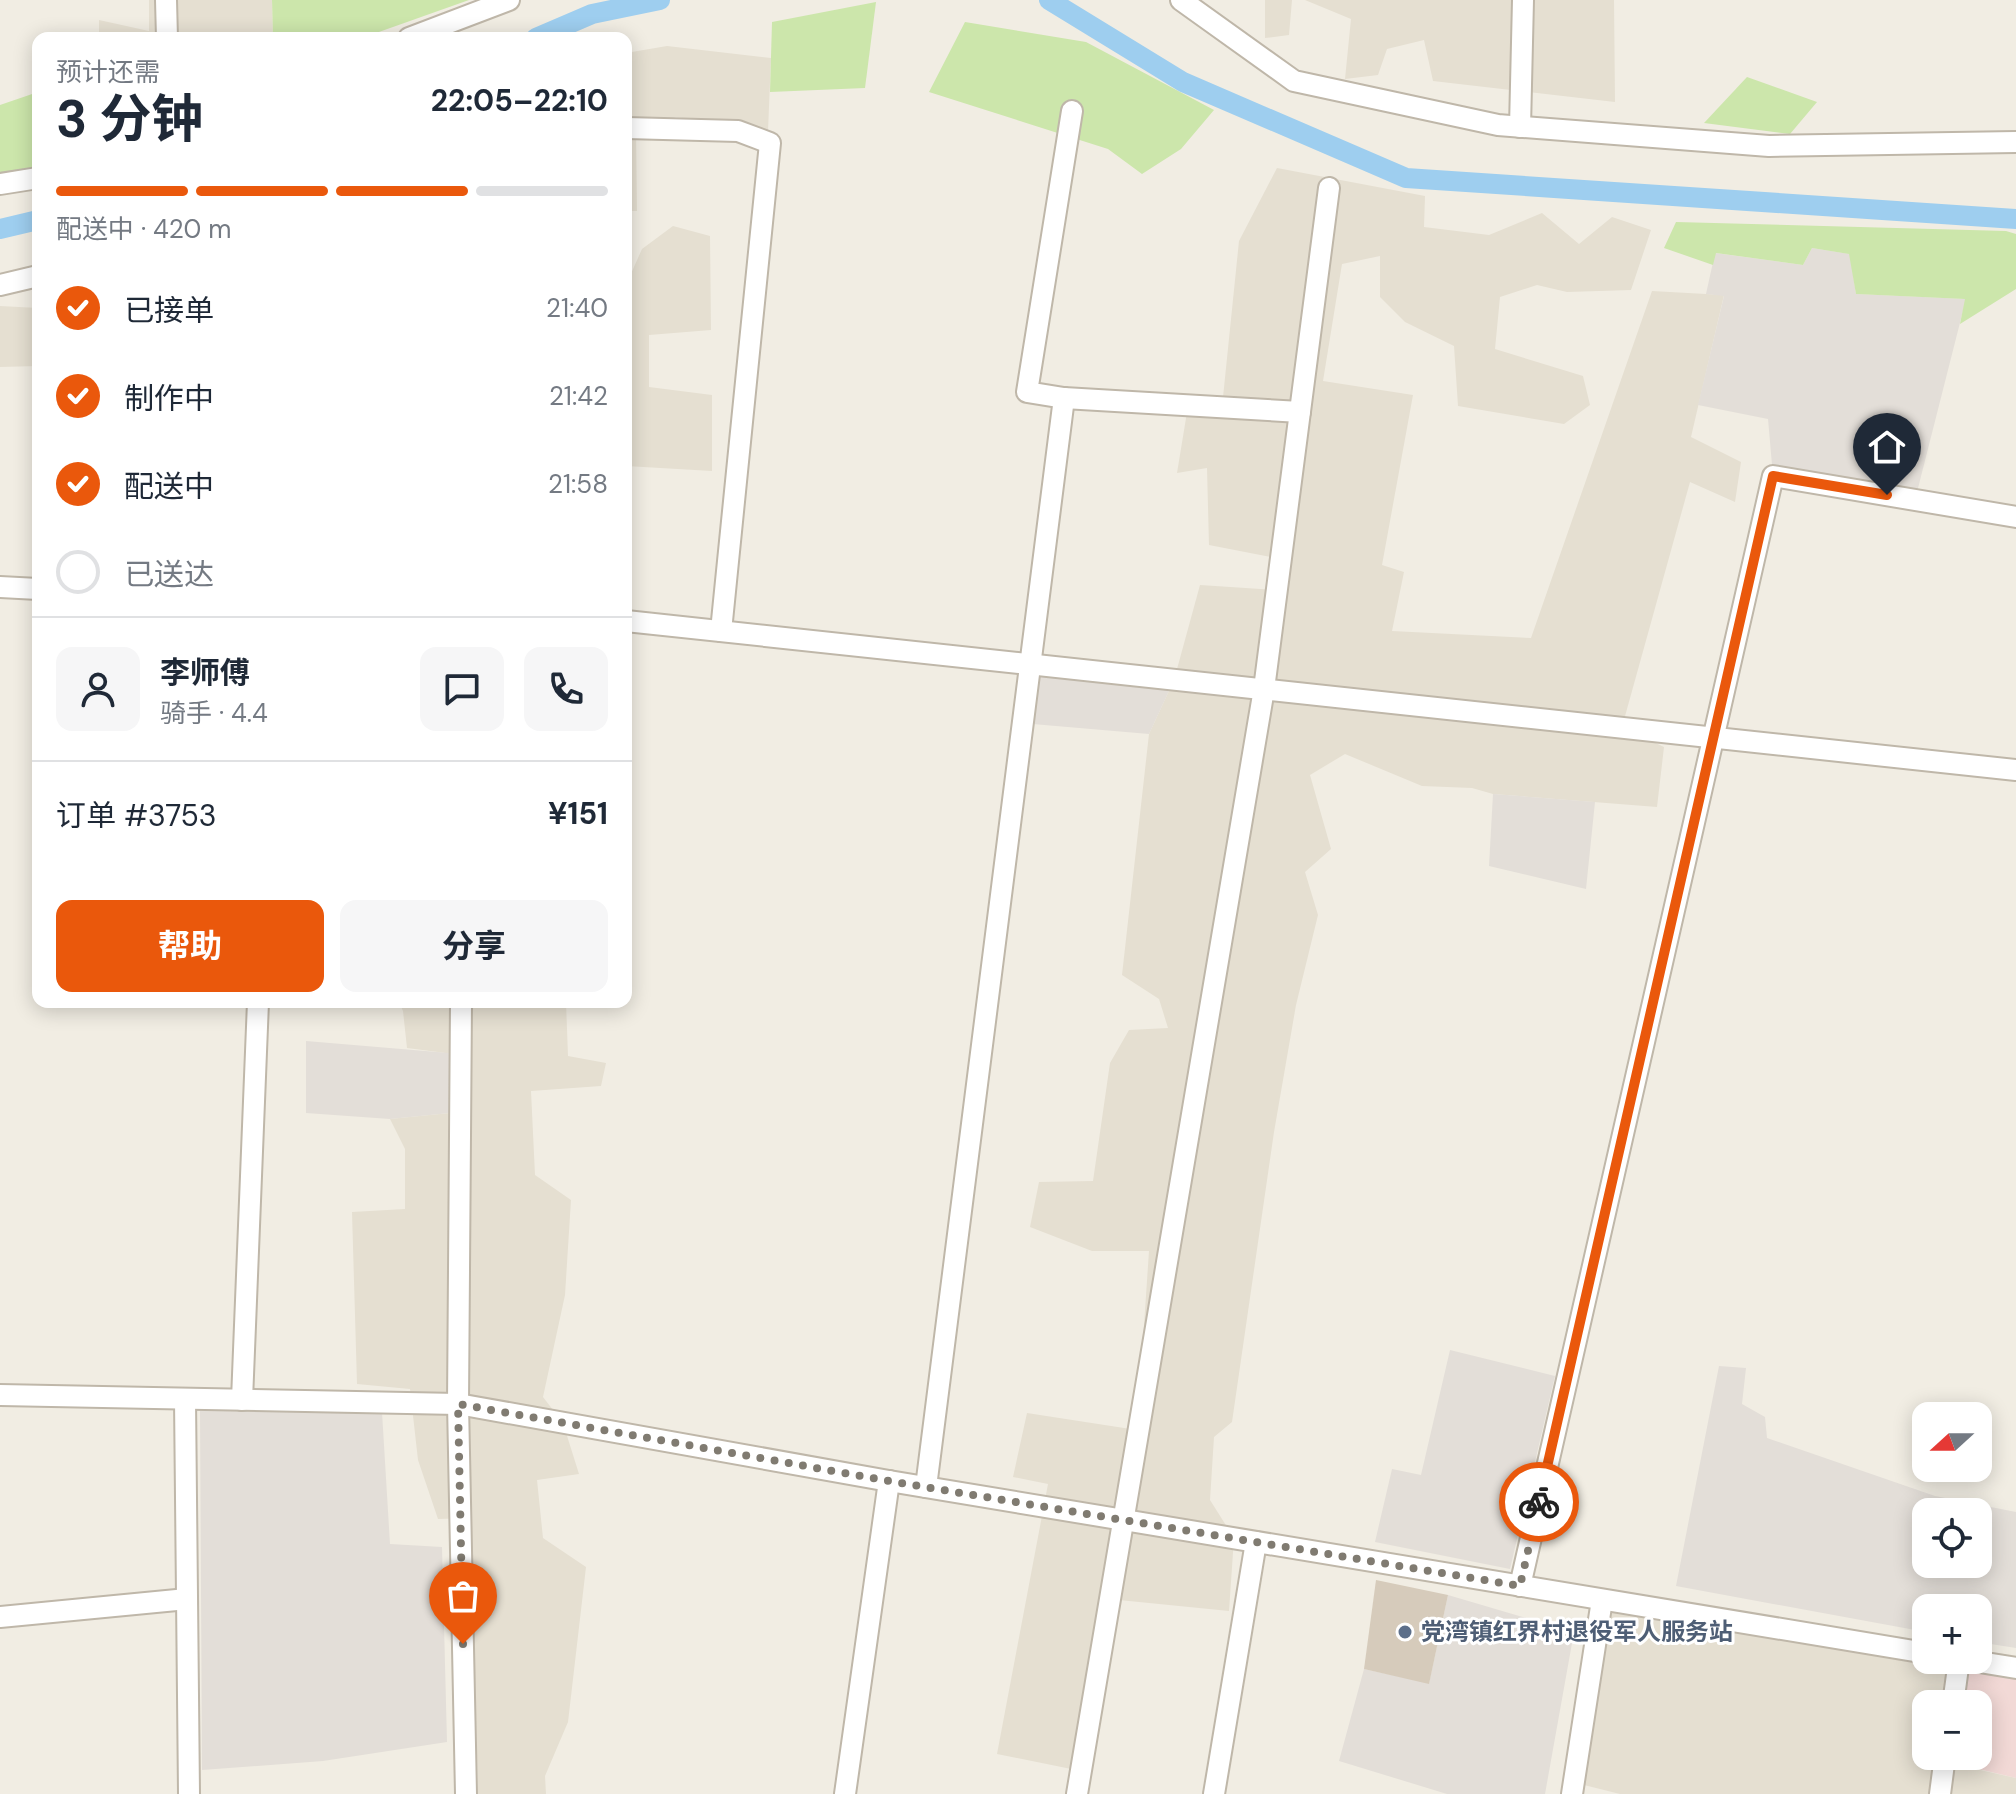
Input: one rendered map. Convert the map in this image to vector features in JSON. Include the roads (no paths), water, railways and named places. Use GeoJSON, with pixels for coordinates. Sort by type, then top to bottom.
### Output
{"type":"FeatureCollection","features":[{"type":"Feature","properties":{"kind":"street"},"geometry":{"type":"LineString","coordinates":[[166,0],[167,32]]}},
{"type":"Feature","properties":{"kind":"street"},"geometry":{"type":"LineString","coordinates":[[425,32],[509,0]]}},
{"type":"Feature","properties":{"kind":"street"},"geometry":{"type":"LineString","coordinates":[[1181,0],[1294,81],[1498,125],[1769,146],[2016,142]]}},
{"type":"Feature","properties":{"kind":"street"},"geometry":{"type":"LineString","coordinates":[[1520,127],[1523,0]]}},
{"type":"Feature","properties":{"kind":"street"},"geometry":{"type":"LineString","coordinates":[[1072,111],[1027,392],[1064,398],[1300,412]]}},
{"type":"Feature","properties":{"kind":"street"},"geometry":{"type":"LineString","coordinates":[[632,128],[738,131],[770,143],[721,631]]}},
{"type":"Feature","properties":{"kind":"street"},"geometry":{"type":"LineString","coordinates":[[0,184],[32,179]]}},
{"type":"Feature","properties":{"kind":"street"},"geometry":{"type":"LineString","coordinates":[[1077,1794],[1264,689],[1329,188]]}},
{"type":"Feature","properties":{"kind":"street"},"geometry":{"type":"LineString","coordinates":[[0,285],[32,277]]}},
{"type":"Feature","properties":{"kind":"street"},"geometry":{"type":"LineString","coordinates":[[926,1487],[1064,398]]}},
{"type":"Feature","properties":{"kind":"street"},"geometry":{"type":"LineString","coordinates":[[1520,1586],[1773,476],[2016,517]]}},
{"type":"Feature","properties":{"kind":"street"},"geometry":{"type":"LineString","coordinates":[[0,587],[32,589]]}},
{"type":"Feature","properties":{"kind":"street"},"geometry":{"type":"LineString","coordinates":[[632,622],[2016,770]]}},
{"type":"Feature","properties":{"kind":"street"},"geometry":{"type":"LineString","coordinates":[[242,1400],[258,1008]]}},
{"type":"Feature","properties":{"kind":"street"},"geometry":{"type":"LineString","coordinates":[[461,1008],[458,1404],[466,1794]]}},
{"type":"Feature","properties":{"kind":"street"},"geometry":{"type":"LineString","coordinates":[[0,1395],[458,1404],[889,1481],[1912,1651]]}},
{"type":"Feature","properties":{"kind":"street"},"geometry":{"type":"LineString","coordinates":[[185,1399],[189,1794]]}},
{"type":"Feature","properties":{"kind":"street"},"geometry":{"type":"LineString","coordinates":[[845,1794],[889,1481]]}},
{"type":"Feature","properties":{"kind":"street"},"geometry":{"type":"LineString","coordinates":[[1214,1794],[1256,1542]]}},
{"type":"Feature","properties":{"kind":"street"},"geometry":{"type":"LineString","coordinates":[[0,1617],[187,1599]]}},
{"type":"Feature","properties":{"kind":"street"},"geometry":{"type":"LineString","coordinates":[[1572,1794],[1602,1600]]}},
{"type":"Feature","properties":{"kind":"street"},"geometry":{"type":"LineString","coordinates":[[1992,1664],[2016,1668]]}},
{"type":"Feature","properties":{"kind":"street"},"geometry":{"type":"LineString","coordinates":[[1940,1794],[1943,1770]]}},
{"type":"Feature","properties":{"kind":"waterway"},"geometry":{"type":"LineString","coordinates":[[550,32],[592,14],[660,0]]}},
{"type":"Feature","properties":{"kind":"waterway"},"geometry":{"type":"LineString","coordinates":[[1049,0],[1183,82],[1406,178],[2016,219]]}},
{"type":"Feature","properties":{"kind":"waterway"},"geometry":{"type":"LineString","coordinates":[[0,229],[32,221]]}},
{"type":"Feature","properties":{"kind":"place","name":"党湾镇红界村退役军人服务站"},"geometry":{"type":"Point","coordinates":[1405,1632]}}]}
